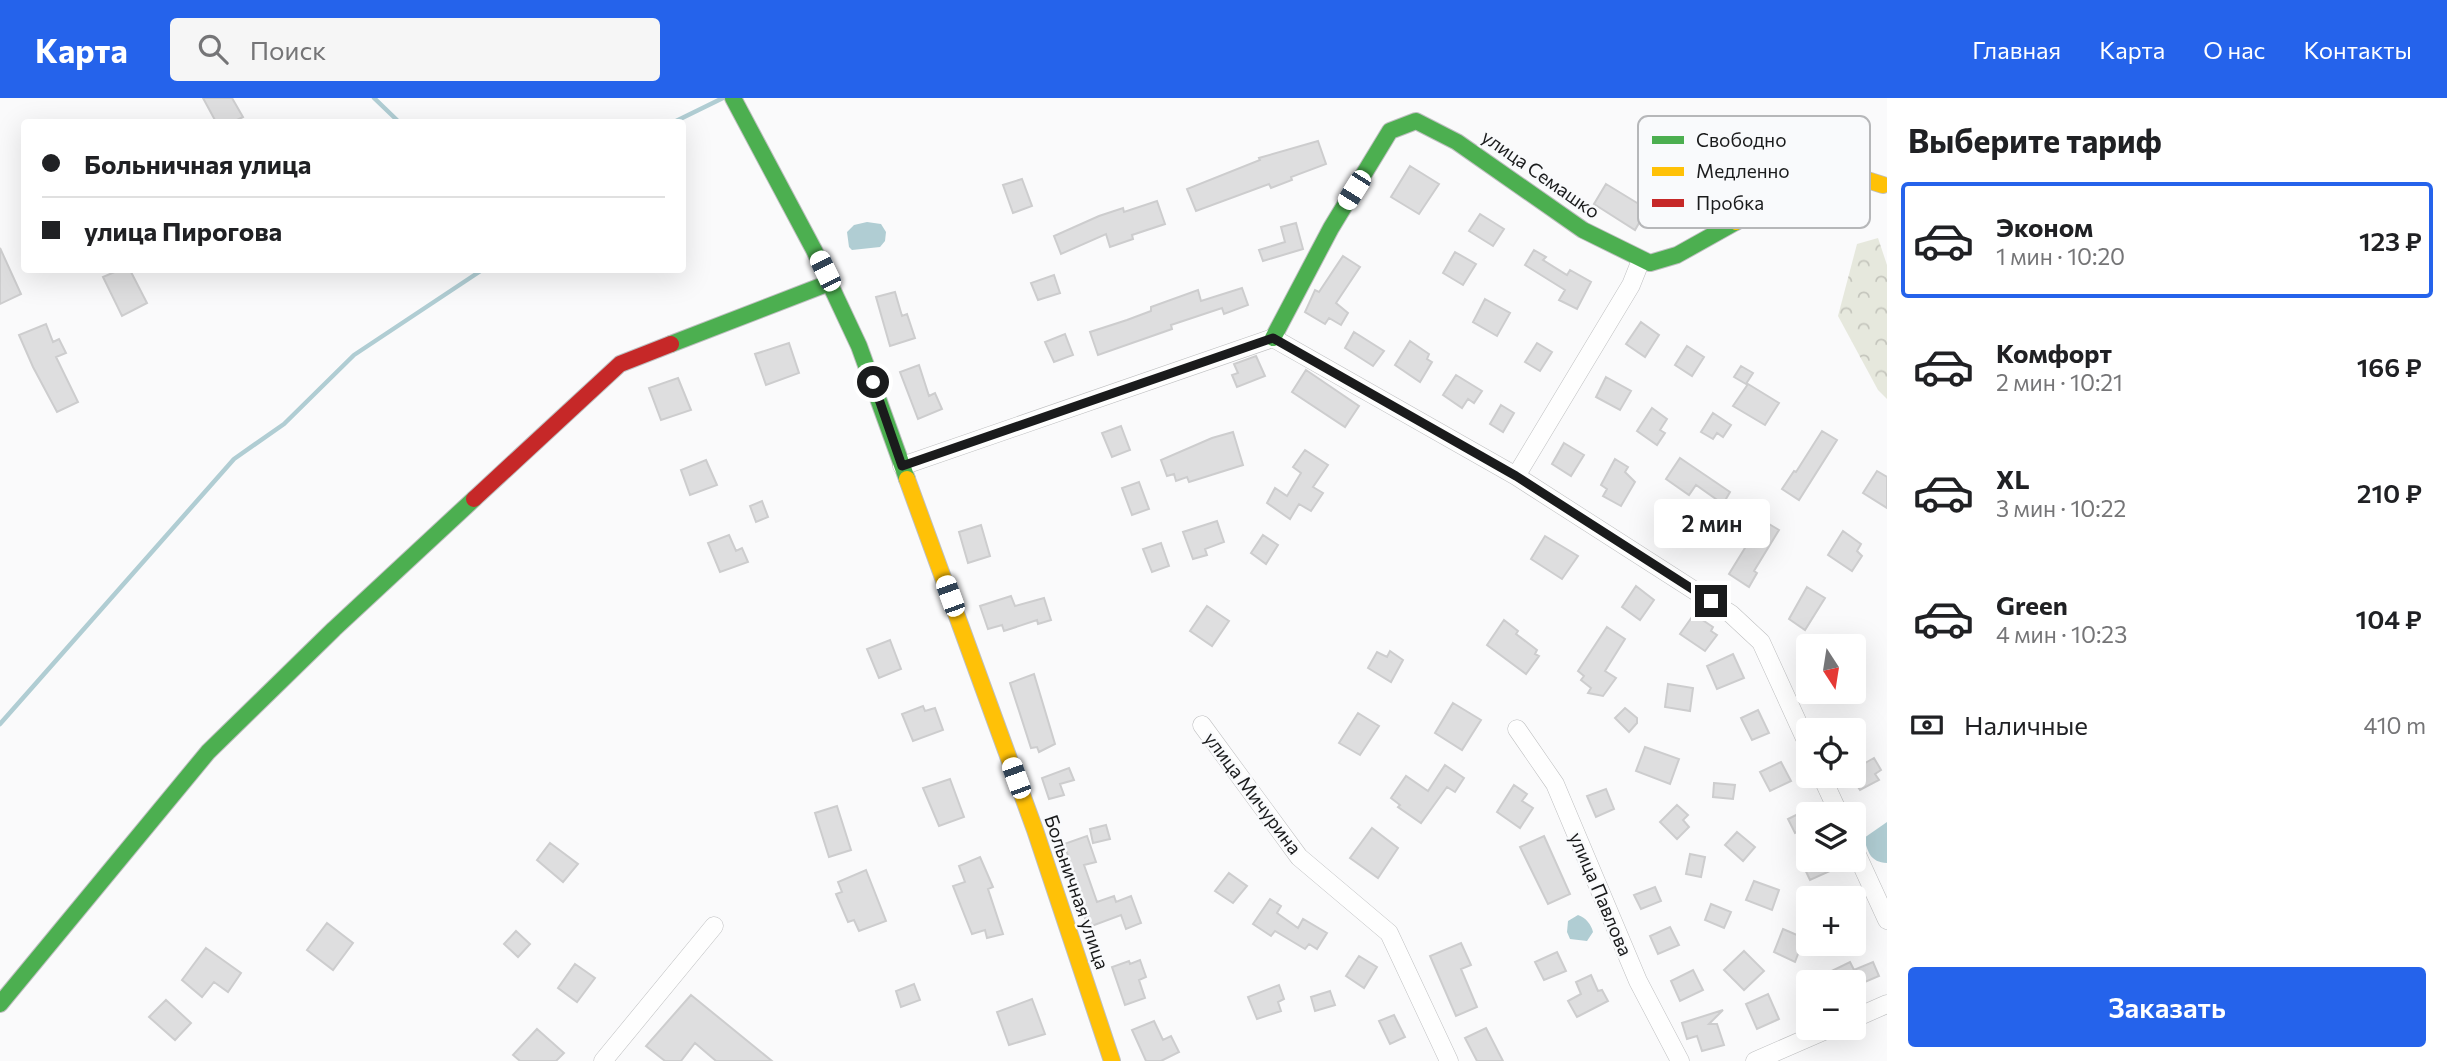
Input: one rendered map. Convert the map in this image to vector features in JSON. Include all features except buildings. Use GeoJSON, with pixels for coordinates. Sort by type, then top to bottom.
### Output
{"type":"FeatureCollection","features":[{"type":"Feature","properties":{"kind":"street","name":"Больничная улица"},"geometry":{"type":"LineString","coordinates":[[733,98],[830,283],[873,382],[1035,830],[1112,1061]]}},
{"type":"Feature","properties":{"kind":"street","name":"улица Семашко"},"geometry":{"type":"LineString","coordinates":[[1273,338],[1331,228],[1390,131],[1416,121],[1457,142],[1583,230],[1641,260]]}},
{"type":"Feature","properties":{"kind":"street"},"geometry":{"type":"LineString","coordinates":[[1870,181],[1884,185]]}},
{"type":"Feature","properties":{"kind":"street"},"geometry":{"type":"LineString","coordinates":[[1516,476],[1631,285],[1641,260],[1650,263],[1677,255],[1725,228]]}},
{"type":"Feature","properties":{"kind":"street"},"geometry":{"type":"LineString","coordinates":[[0,1004],[208,752],[334,629],[620,364],[830,283]]}},
{"type":"Feature","properties":{"kind":"street"},"geometry":{"type":"LineString","coordinates":[[902,466],[1273,338],[1516,476],[1731,614],[1757,636],[1796,720]]}},
{"type":"Feature","properties":{"kind":"street","name":"улица Мичурина"},"geometry":{"type":"LineString","coordinates":[[1202,724],[1299,857],[1389,933],[1449,1061]]}},
{"type":"Feature","properties":{"kind":"street","name":"улица Павлова"},"geometry":{"type":"LineString","coordinates":[[1517,729],[1555,784],[1638,981],[1681,1061]]}},
{"type":"Feature","properties":{"kind":"street"},"geometry":{"type":"LineString","coordinates":[[1865,872],[1887,920]]}},
{"type":"Feature","properties":{"kind":"street"},"geometry":{"type":"LineString","coordinates":[[603,1061],[714,926]]}},
{"type":"Feature","properties":{"kind":"street"},"geometry":{"type":"LineString","coordinates":[[1866,1013],[1887,1004]]}},
{"type":"Feature","properties":{"kind":"street"},"geometry":{"type":"LineString","coordinates":[[1755,1061],[1803,1040]]}},
{"type":"Feature","properties":{"kind":"green space"},"geometry":{"type":"Polygon","coordinates":[[[1878,238],[1887,265],[1887,399],[1878,390],[1838,316],[1857,244],[1878,238]]]}},
{"type":"Feature","properties":{"kind":"water"},"geometry":{"type":"Polygon","coordinates":[[[867,222],[881,224],[886,232],[885,241],[880,247],[852,250],[847,232],[854,225],[867,222]]]}},
{"type":"Feature","properties":{"kind":"water"},"geometry":{"type":"Polygon","coordinates":[[[1887,822],[1887,863],[1873,858],[1866,844],[1866,837],[1887,822]]]}},
{"type":"Feature","properties":{"kind":"water"},"geometry":{"type":"Polygon","coordinates":[[[1578,915],[1586,920],[1592,929],[1587,941],[1570,939],[1567,932],[1568,921],[1578,915]]]}},
{"type":"Feature","properties":{"kind":"waterway"},"geometry":{"type":"LineString","coordinates":[[374,98],[396,119]]}},
{"type":"Feature","properties":{"kind":"waterway"},"geometry":{"type":"LineString","coordinates":[[680,119],[723,98]]}},
{"type":"Feature","properties":{"kind":"waterway"},"geometry":{"type":"LineString","coordinates":[[0,724],[234,459],[284,424],[354,355],[477,273]]}},
{"type":"Feature","properties":{"kind":"traffic: fast"},"geometry":{"type":"LineString","coordinates":[[733,98],[814,250],[859,346],[907,479]]}},
{"type":"Feature","properties":{"kind":"traffic: fast"},"geometry":{"type":"LineString","coordinates":[[1273,338],[1331,228],[1390,131],[1416,121],[1457,142],[1583,230],[1650,263],[1677,255],[1725,228]]}},
{"type":"Feature","properties":{"kind":"traffic: fast"},"geometry":{"type":"LineString","coordinates":[[671,344],[829,283]]}},
{"type":"Feature","properties":{"kind":"traffic: fast"},"geometry":{"type":"LineString","coordinates":[[0,1004],[208,752],[334,629],[474,499]]}},
{"type":"Feature","properties":{"kind":"traffic: slow"},"geometry":{"type":"LineString","coordinates":[[1870,181],[1883,185]]}},
{"type":"Feature","properties":{"kind":"traffic: slow"},"geometry":{"type":"LineString","coordinates":[[907,479],[1035,830],[1112,1061]]}},
{"type":"Feature","properties":{"kind":"traffic: jam"},"geometry":{"type":"LineString","coordinates":[[474,499],[620,364],[671,344]]}},
{"type":"Feature","properties":{"kind":"route"},"geometry":{"type":"LineString","coordinates":[[873,382],[902,466],[1273,338],[1516,476],[1711,601]]}}]}
